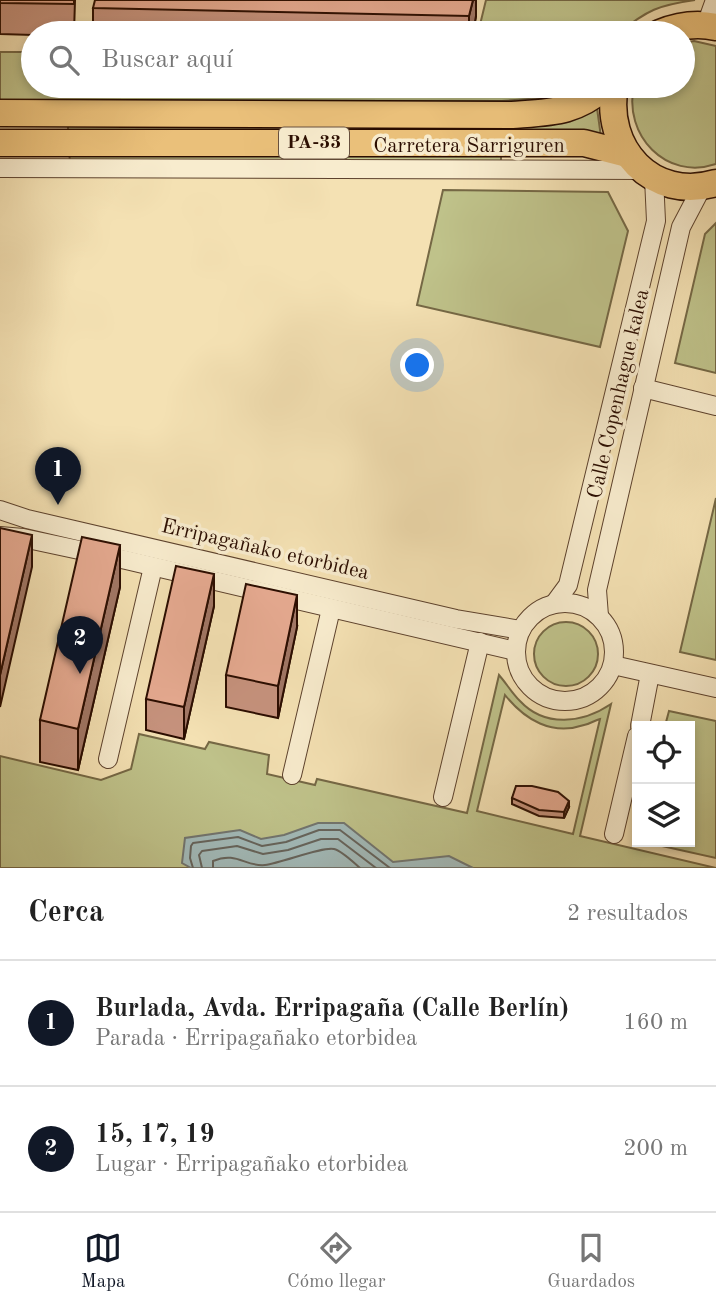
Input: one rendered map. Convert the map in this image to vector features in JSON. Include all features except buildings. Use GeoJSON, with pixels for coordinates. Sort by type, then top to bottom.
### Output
{"type":"FeatureCollection","features":[{"type":"Feature","properties":{"kind":"highway"},"geometry":{"type":"LineString","coordinates":[[695,21],[712,17]]}},
{"type":"Feature","properties":{"kind":"highway","name":"PA-33"},"geometry":{"type":"LineString","coordinates":[[0,113],[512,115],[556,112],[592,98]]}},
{"type":"Feature","properties":{"kind":"highway"},"geometry":{"type":"LineString","coordinates":[[613,98],[616,131],[641,167]]}},
{"type":"Feature","properties":{"kind":"highway","name":"PA-33"},"geometry":{"type":"LineString","coordinates":[[0,143],[584,143],[675,185],[711,186]]}},
{"type":"Feature","properties":{"kind":"street","name":"Carretera Sarriguren"},"geometry":{"type":"LineString","coordinates":[[0,168],[641,167]]}},
{"type":"Feature","properties":{"kind":"street","name":"Calle Copenhague kalea"},"geometry":{"type":"LineString","coordinates":[[554,604],[568,585],[656,221],[641,167]]}},
{"type":"Feature","properties":{"kind":"street","name":"Calle Copenhague kalea"},"geometry":{"type":"LineString","coordinates":[[599,616],[597,590],[681,227],[711,186]]}},
{"type":"Feature","properties":{"kind":"street"},"geometry":{"type":"LineString","coordinates":[[643,388],[716,406]]}},
{"type":"Feature","properties":{"kind":"street","name":"Erripagañako etorbidea"},"geometry":{"type":"LineString","coordinates":[[0,510],[27,519],[456,619],[521,630]]}},
{"type":"Feature","properties":{"kind":"street","name":"Erripagañako etorbidea"},"geometry":{"type":"LineString","coordinates":[[0,536],[23,538],[515,650]]}},
{"type":"Feature","properties":{"kind":"street","name":"Erripagañako etorbidea"},"geometry":{"type":"LineString","coordinates":[[108,760],[153,567]]}},
{"type":"Feature","properties":{"kind":"street"},"geometry":{"type":"LineString","coordinates":[[554,604],[578,605],[599,616],[613,639],[615,652],[606,680],[595,691],[581,699],[558,700],[536,692],[525,680],[518,666],[515,650],[521,630],[529,618],[554,604]]}},
{"type":"Feature","properties":{"kind":"street","name":"Erripagañako etorbidea"},"geometry":{"type":"LineString","coordinates":[[292,775],[331,609]]}},
{"type":"Feature","properties":{"kind":"street"},"geometry":{"type":"LineString","coordinates":[[443,797],[480,642]]}},
{"type":"Feature","properties":{"kind":"street"},"geometry":{"type":"LineString","coordinates":[[613,665],[716,688]]}},
{"type":"Feature","properties":{"kind":"street"},"geometry":{"type":"LineString","coordinates":[[641,721],[650,674]]}},
{"type":"Feature","properties":{"kind":"street"},"geometry":{"type":"LineString","coordinates":[[614,834],[632,757]]}},
{"type":"Feature","properties":{"kind":"green space"},"geometry":{"type":"Polygon","coordinates":[[[486,0],[695,0],[654,10],[635,21],[481,21],[486,0]]]}},
{"type":"Feature","properties":{"kind":"green space"},"geometry":{"type":"Polygon","coordinates":[[[695,41],[716,46],[716,164],[698,168],[665,160],[652,150],[642,137],[633,98],[695,98],[695,41]]]}},
{"type":"Feature","properties":{"kind":"green space"},"geometry":{"type":"Polygon","coordinates":[[[0,52],[21,52],[21,98],[542,98],[502,101],[0,100],[0,52]]]}},
{"type":"Feature","properties":{"kind":"green space"},"geometry":{"type":"Polygon","coordinates":[[[597,108],[601,137],[519,136],[518,122],[597,108]]]}},
{"type":"Feature","properties":{"kind":"green space"},"geometry":{"type":"Polygon","coordinates":[[[68,121],[501,122],[501,135],[68,134],[68,121]]]}},
{"type":"Feature","properties":{"kind":"green space"},"geometry":{"type":"Polygon","coordinates":[[[69,150],[501,151],[501,162],[70,162],[69,150]]]}},
{"type":"Feature","properties":{"kind":"green space"},"geometry":{"type":"Polygon","coordinates":[[[443,190],[608,192],[628,231],[600,347],[417,305],[443,190]]]}},
{"type":"Feature","properties":{"kind":"green space"},"geometry":{"type":"Polygon","coordinates":[[[716,223],[716,373],[675,363],[705,234],[716,223]]]}},
{"type":"Feature","properties":{"kind":"green space"},"geometry":{"type":"Polygon","coordinates":[[[716,498],[716,660],[680,652],[716,498]]]}},
{"type":"Feature","properties":{"kind":"green space"},"geometry":{"type":"Polygon","coordinates":[[[566,622],[584,628],[592,636],[598,654],[592,672],[584,680],[566,686],[548,680],[540,672],[534,654],[540,636],[548,628],[566,622]]]}},
{"type":"Feature","properties":{"kind":"green space"},"geometry":{"type":"Polygon","coordinates":[[[499,675],[530,710],[552,719],[576,719],[611,704],[580,836],[716,868],[0,868],[0,756],[101,780],[131,769],[139,734],[205,749],[209,742],[269,755],[267,774],[315,785],[317,779],[467,813],[499,675]],[[505,695],[477,811],[573,834],[600,719],[572,728],[550,727],[530,718],[505,695]]]}},
{"type":"Feature","properties":{"kind":"green space"},"geometry":{"type":"Polygon","coordinates":[[[669,711],[716,721],[716,858],[666,847],[695,847],[695,721],[666,721],[669,711]]]}},
{"type":"Feature","properties":{"kind":"water"},"geometry":{"type":"Polygon","coordinates":[[[318,823],[344,823],[393,862],[449,856],[473,868],[191,868],[182,863],[185,838],[240,830],[261,839],[284,835],[318,823]]]}},
{"type":"Feature","properties":{"kind":"place","name":"Burlada, Avda. Erripagaña (Calle Berlín)"},"geometry":{"type":"Point","coordinates":[58,505]}},
{"type":"Feature","properties":{"kind":"place","name":"15, 17, 19"},"geometry":{"type":"Point","coordinates":[80,674]}}]}
